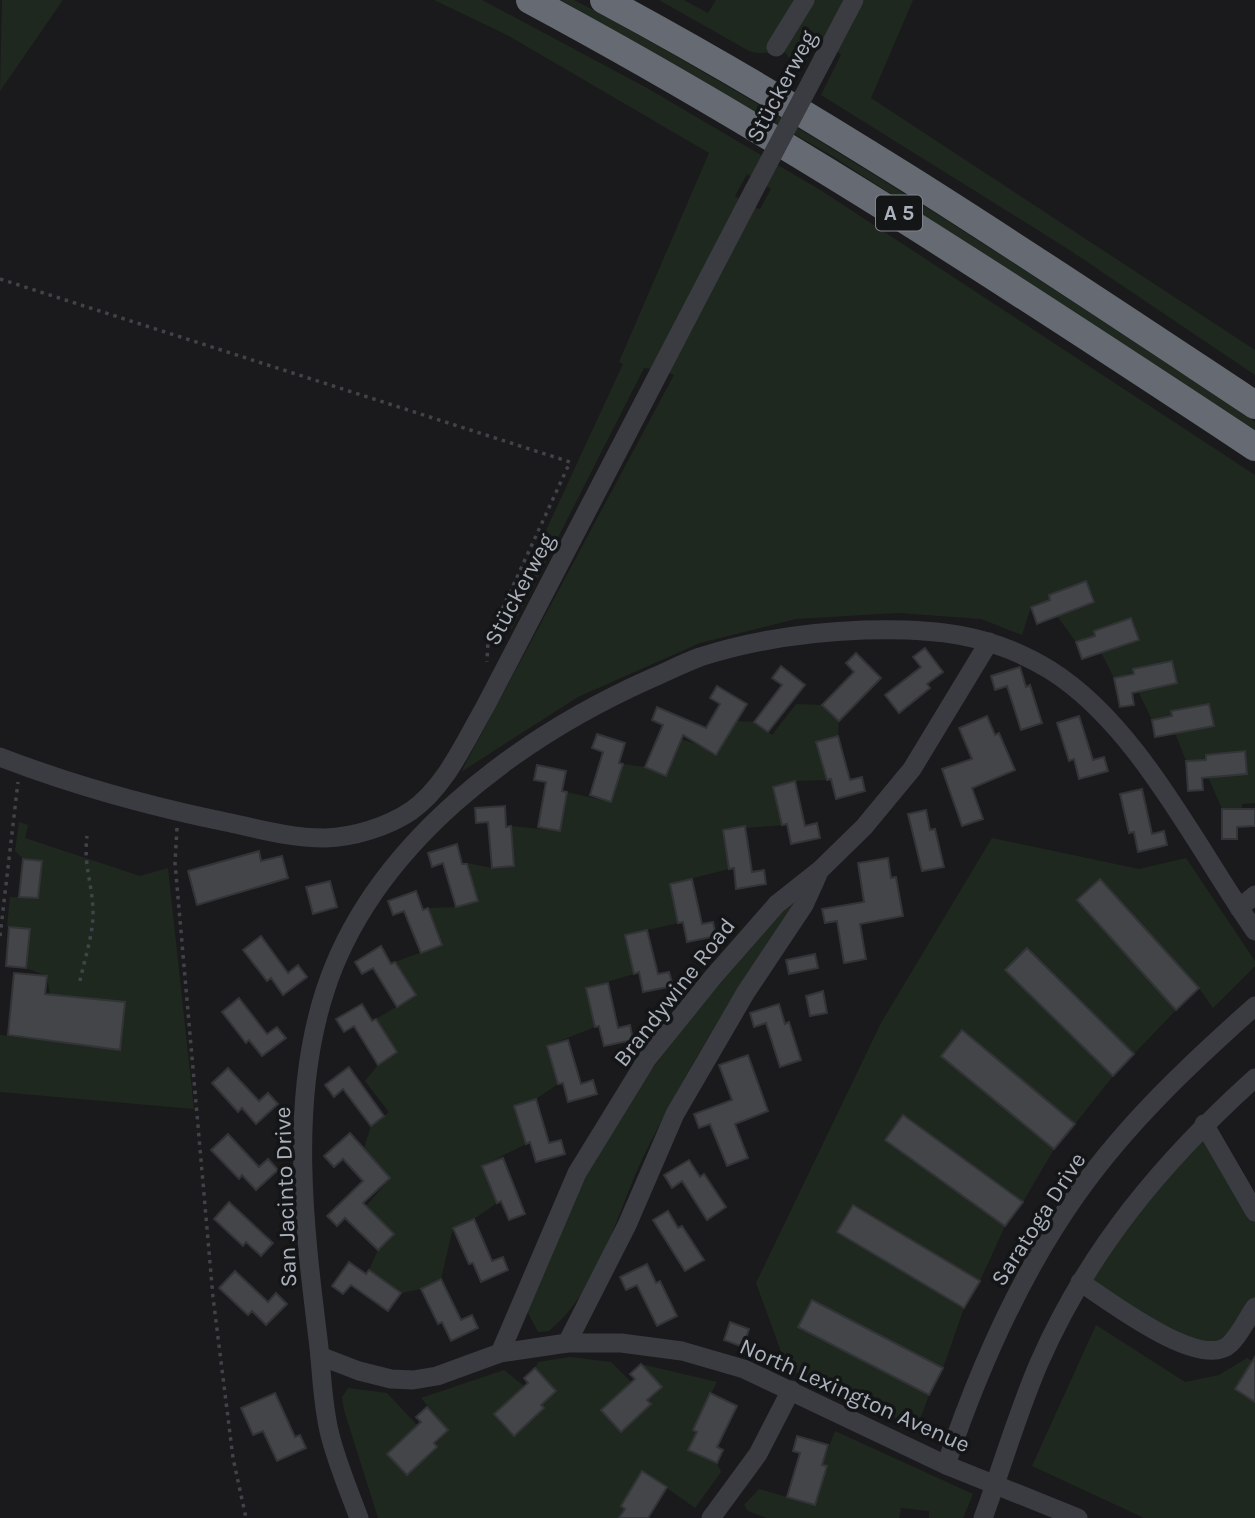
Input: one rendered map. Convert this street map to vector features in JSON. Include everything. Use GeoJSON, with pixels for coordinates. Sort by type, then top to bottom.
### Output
{"type":"FeatureCollection","features":[{"type":"Feature","properties":{"kind":"highway","name":"A 5"},"geometry":{"type":"LineString","coordinates":[[530,0],[709,98],[827,169],[1255,447]]}},
{"type":"Feature","properties":{"kind":"highway","name":"A 5"},"geometry":{"type":"LineString","coordinates":[[604,0],[749,82],[917,183],[1255,405]]}},
{"type":"Feature","properties":{"kind":"street"},"geometry":{"type":"LineString","coordinates":[[776,47],[805,0]]}},
{"type":"Feature","properties":{"kind":"street","name":"Stückerweg"},"geometry":{"type":"LineString","coordinates":[[0,757],[177,812],[296,836],[328,838],[385,825],[412,810],[440,784],[485,707],[854,0]]}},
{"type":"Feature","properties":{"kind":"street","name":"San Jacinto Drive"},"geometry":{"type":"LineString","coordinates":[[359,1518],[330,1436],[308,1256],[304,1178],[308,1068],[326,988],[355,924],[392,868],[504,760],[597,703],[699,657],[778,638],[829,631],[944,631],[989,642],[1052,672],[1083,697],[1152,775],[1255,931]]}},
{"type":"Feature","properties":{"kind":"street","name":"Brandywine Road"},"geometry":{"type":"LineString","coordinates":[[500,1353],[577,1173],[647,1059],[713,977],[777,904],[820,870],[864,827],[912,769],[989,642]]}},
{"type":"Feature","properties":{"kind":"street","name":"Brandywine Road"},"geometry":{"type":"LineString","coordinates":[[567,1343],[628,1225],[676,1114],[746,992],[804,905],[820,870]]}},
{"type":"Feature","properties":{"kind":"street"},"geometry":{"type":"LineString","coordinates":[[1239,908],[1255,895]]}},
{"type":"Feature","properties":{"kind":"street","name":"Saratoga Drive"},"geometry":{"type":"LineString","coordinates":[[946,1465],[969,1397],[1005,1317],[1041,1250],[1077,1194],[1140,1117],[1198,1057],[1255,1006]]}},
{"type":"Feature","properties":{"kind":"street"},"geometry":{"type":"LineString","coordinates":[[983,1518],[1008,1442],[1039,1362],[1080,1282],[1162,1168],[1204,1124],[1255,1078]]}},
{"type":"Feature","properties":{"kind":"street"},"geometry":{"type":"LineString","coordinates":[[1204,1124],[1255,1212]]}},
{"type":"Feature","properties":{"kind":"street"},"geometry":{"type":"LineString","coordinates":[[1080,1282],[1176,1341],[1197,1350],[1211,1351],[1229,1345],[1255,1307]]}},
{"type":"Feature","properties":{"kind":"street","name":"North Lexington Avenue"},"geometry":{"type":"LineString","coordinates":[[320,1356],[359,1371],[391,1379],[413,1380],[437,1376],[500,1353],[567,1343],[621,1343],[682,1351],[744,1369],[946,1465],[1078,1518]]}},
{"type":"Feature","properties":{"kind":"street"},"geometry":{"type":"LineString","coordinates":[[711,1518],[758,1454],[791,1390]]}},
{"type":"Feature","properties":{"kind":"path"},"geometry":{"type":"LineString","coordinates":[[0,279],[570,462],[488,640],[486,667]]}},
{"type":"Feature","properties":{"kind":"path"},"geometry":{"type":"LineString","coordinates":[[0,936],[13,804],[22,765]]}},
{"type":"Feature","properties":{"kind":"path"},"geometry":{"type":"LineString","coordinates":[[177,812],[175,863],[213,1297],[233,1458],[246,1518]]}},
{"type":"Feature","properties":{"kind":"path"},"geometry":{"type":"LineString","coordinates":[[80,981],[93,918],[91,890],[84,861],[88,836]]}},
{"type":"Feature","properties":{"kind":"shaded area"},"geometry":{"type":"Polygon","coordinates":[[[2,0],[63,0],[0,91],[2,0]]]}},
{"type":"Feature","properties":{"kind":"shaded area"},"geometry":{"type":"Polygon","coordinates":[[[434,0],[482,0],[647,88],[822,191],[1255,475],[1255,803],[1242,804],[1242,809],[1222,809],[1208,777],[1247,774],[1245,751],[1206,755],[1206,760],[1186,761],[1175,733],[1214,726],[1209,704],[1171,711],[1172,716],[1152,720],[1138,691],[1176,683],[1172,661],[1114,678],[1101,652],[1139,640],[1131,618],[1094,631],[1095,636],[1076,642],[1057,616],[1093,602],[1085,581],[1049,595],[1050,600],[1031,607],[1022,635],[981,619],[898,613],[796,619],[700,643],[578,697],[461,772],[674,375],[669,373],[755,208],[760,209],[771,189],[747,174],[735,196],[739,199],[652,369],[644,368],[511,630],[506,617],[623,364],[619,362],[709,153],[507,35],[434,0]]]}},
{"type":"Feature","properties":{"kind":"shaded area"},"geometry":{"type":"Polygon","coordinates":[[[561,0],[574,0],[593,10],[846,157],[1011,261],[1255,422],[1255,430],[829,154],[561,0]]]}},
{"type":"Feature","properties":{"kind":"shaded area"},"geometry":{"type":"Polygon","coordinates":[[[659,0],[684,0],[708,13],[716,0],[844,0],[821,43],[817,41],[802,69],[790,61],[786,53],[749,51],[659,0]]]}},
{"type":"Feature","properties":{"kind":"shaded area"},"geometry":{"type":"Polygon","coordinates":[[[864,0],[913,0],[871,98],[1255,350],[1255,375],[1068,249],[821,95],[841,55],[837,51],[864,0]]]}},
{"type":"Feature","properties":{"kind":"shaded area"},"geometry":{"type":"Polygon","coordinates":[[[796,704],[822,705],[839,721],[838,736],[817,742],[827,780],[795,781],[773,787],[782,825],[723,830],[729,869],[670,884],[678,923],[626,935],[634,974],[586,988],[595,1027],[547,1046],[558,1084],[536,1099],[514,1106],[526,1144],[482,1166],[497,1203],[474,1219],[453,1228],[441,1279],[421,1289],[401,1293],[369,1270],[378,1250],[394,1234],[366,1206],[390,1178],[364,1148],[371,1126],[389,1112],[365,1081],[378,1065],[397,1052],[376,1019],[416,995],[395,962],[441,945],[428,908],[456,907],[478,901],[467,863],[492,868],[514,866],[511,826],[560,831],[567,792],[611,802],[623,764],[645,767],[666,776],[681,739],[716,755],[736,721],[754,722],[772,735],[796,704]]]}},
{"type":"Feature","properties":{"kind":"shaded area"},"geometry":{"type":"Polygon","coordinates":[[[19,822],[28,825],[25,838],[140,876],[168,868],[194,1109],[0,1092],[0,1035],[120,1050],[50,995],[47,976],[26,968],[30,930],[7,926],[10,897],[38,898],[42,861],[23,859],[15,851],[19,822]]]}},
{"type":"Feature","properties":{"kind":"shaded area"},"geometry":{"type":"Polygon","coordinates":[[[992,838],[1139,869],[1186,858],[1255,961],[1255,966],[1213,1008],[1199,988],[1100,879],[1077,901],[1176,1010],[1134,1054],[1027,948],[1005,970],[1113,1076],[1075,1124],[962,1031],[941,1055],[1054,1149],[1023,1202],[903,1115],[885,1139],[1005,1226],[980,1281],[853,1205],[837,1231],[964,1308],[943,1368],[812,1300],[798,1327],[929,1395],[917,1428],[787,1368],[756,1283],[881,1023],[992,838]]]}},
{"type":"Feature","properties":{"kind":"shaded area"},"geometry":{"type":"Polygon","coordinates":[[[795,898],[799,899],[738,988],[666,1113],[638,1169],[608,1244],[583,1291],[568,1312],[549,1331],[538,1332],[527,1311],[570,1207],[608,1136],[682,1030],[795,898]]]}},
{"type":"Feature","properties":{"kind":"shaded area"},"geometry":{"type":"Polygon","coordinates":[[[1204,1124],[1255,1212],[1255,1307],[1211,1351],[1080,1282],[1204,1124]]]}},
{"type":"Feature","properties":{"kind":"shaded area"},"geometry":{"type":"Polygon","coordinates":[[[1096,1325],[1185,1382],[1219,1375],[1247,1358],[1252,1361],[1235,1389],[1255,1402],[1255,1518],[1144,1518],[1032,1466],[1096,1325]]]}},
{"type":"Feature","properties":{"kind":"shaded area"},"geometry":{"type":"Polygon","coordinates":[[[570,1357],[611,1362],[631,1382],[601,1410],[621,1431],[650,1403],[647,1400],[662,1387],[641,1364],[717,1382],[693,1429],[697,1432],[688,1450],[717,1463],[721,1472],[695,1508],[643,1471],[621,1506],[625,1509],[619,1518],[378,1518],[344,1410],[342,1397],[348,1388],[387,1393],[417,1425],[387,1453],[407,1475],[448,1430],[421,1398],[504,1370],[524,1386],[514,1435],[544,1408],[541,1405],[556,1391],[535,1368],[538,1362],[570,1357]]]}},
{"type":"Feature","properties":{"kind":"shaded area"},"geometry":{"type":"Polygon","coordinates":[[[835,1431],[973,1494],[963,1518],[929,1518],[929,1511],[901,1508],[899,1518],[767,1518],[748,1511],[744,1505],[759,1489],[815,1505],[826,1466],[822,1465],[835,1431]]]}},
{"type":"Feature","properties":{"kind":"building"},"geometry":{"type":"Polygon","coordinates":[[[1086,581],[1094,602],[1037,624],[1031,607],[1050,600],[1049,595],[1086,581]]]}},
{"type":"Feature","properties":{"kind":"building"},"geometry":{"type":"Polygon","coordinates":[[[1131,618],[1139,640],[1082,659],[1076,642],[1095,636],[1094,631],[1131,618]]]}},
{"type":"Feature","properties":{"kind":"building"},"geometry":{"type":"Polygon","coordinates":[[[925,648],[943,672],[927,684],[930,688],[899,713],[885,695],[921,667],[913,657],[925,648]]]}},
{"type":"Feature","properties":{"kind":"building"},"geometry":{"type":"Polygon","coordinates":[[[856,653],[881,678],[839,721],[822,705],[854,672],[846,663],[856,653]]]}},
{"type":"Feature","properties":{"kind":"building"},"geometry":{"type":"Polygon","coordinates":[[[1172,661],[1177,683],[1132,693],[1134,705],[1120,707],[1114,678],[1134,674],[1133,669],[1172,661]]]}},
{"type":"Feature","properties":{"kind":"building"},"geometry":{"type":"Polygon","coordinates":[[[781,666],[805,685],[768,732],[754,722],[782,685],[772,678],[781,666]]]}},
{"type":"Feature","properties":{"kind":"building"},"geometry":{"type":"Polygon","coordinates":[[[1020,667],[1026,687],[1030,685],[1042,723],[1021,730],[1007,686],[995,690],[991,676],[1020,667]]]}},
{"type":"Feature","properties":{"kind":"building"},"geometry":{"type":"Polygon","coordinates":[[[717,686],[747,704],[716,755],[683,735],[666,776],[645,767],[663,725],[652,720],[657,707],[706,728],[720,704],[710,698],[717,686]]]}},
{"type":"Feature","properties":{"kind":"building"},"geometry":{"type":"Polygon","coordinates":[[[1209,704],[1214,726],[1155,737],[1152,720],[1172,716],[1171,711],[1209,704]]]}},
{"type":"Feature","properties":{"kind":"building"},"geometry":{"type":"Polygon","coordinates":[[[987,716],[995,735],[999,733],[1015,770],[972,788],[983,819],[962,826],[942,769],[972,759],[959,728],[987,716]]]}},
{"type":"Feature","properties":{"kind":"building"},"geometry":{"type":"Polygon","coordinates":[[[1079,716],[1093,760],[1104,757],[1108,771],[1079,779],[1074,759],[1069,761],[1057,723],[1079,716]]]}},
{"type":"Feature","properties":{"kind":"building"},"geometry":{"type":"Polygon","coordinates":[[[597,734],[625,743],[619,763],[623,764],[611,802],[590,795],[603,752],[592,748],[597,734]]]}},
{"type":"Feature","properties":{"kind":"building"},"geometry":{"type":"Polygon","coordinates":[[[838,736],[850,780],[862,777],[865,791],[836,799],[831,779],[827,780],[816,742],[838,736]]]}},
{"type":"Feature","properties":{"kind":"building"},"geometry":{"type":"Polygon","coordinates":[[[1245,751],[1247,774],[1202,778],[1203,790],[1188,791],[1186,761],[1206,760],[1206,755],[1245,751]]]}},
{"type":"Feature","properties":{"kind":"building"},"geometry":{"type":"Polygon","coordinates":[[[537,765],[566,771],[562,791],[567,792],[560,831],[538,827],[546,782],[534,780],[537,765]]]}},
{"type":"Feature","properties":{"kind":"building"},"geometry":{"type":"Polygon","coordinates":[[[795,781],[805,826],[817,823],[820,838],[791,844],[787,824],[782,825],[773,787],[795,781]]]}},
{"type":"Feature","properties":{"kind":"building"},"geometry":{"type":"Polygon","coordinates":[[[1142,789],[1152,834],[1164,831],[1167,845],[1138,852],[1134,832],[1129,833],[1120,794],[1142,789]]]}},
{"type":"Feature","properties":{"kind":"building"},"geometry":{"type":"Polygon","coordinates":[[[505,806],[506,827],[511,826],[514,866],[492,868],[488,822],[476,823],[475,808],[505,806]]]}},
{"type":"Feature","properties":{"kind":"building"},"geometry":{"type":"Polygon","coordinates":[[[1222,809],[1255,809],[1255,826],[1237,827],[1237,839],[1222,839],[1222,809]]]}},
{"type":"Feature","properties":{"kind":"building"},"geometry":{"type":"Polygon","coordinates":[[[926,810],[930,830],[935,829],[944,867],[922,871],[908,814],[926,810]]]}},
{"type":"Feature","properties":{"kind":"building"},"geometry":{"type":"Polygon","coordinates":[[[745,826],[752,872],[764,870],[766,884],[736,889],[734,868],[729,869],[723,830],[745,826]]]}},
{"type":"Feature","properties":{"kind":"building"},"geometry":{"type":"Polygon","coordinates":[[[457,844],[462,864],[467,864],[478,901],[456,907],[443,863],[432,867],[428,853],[457,844]]]}},
{"type":"Feature","properties":{"kind":"building"},"geometry":{"type":"Polygon","coordinates":[[[259,851],[261,861],[282,856],[288,878],[197,905],[188,871],[259,851]]]}},
{"type":"Feature","properties":{"kind":"building"},"geometry":{"type":"Polygon","coordinates":[[[888,858],[891,878],[896,877],[903,916],[860,924],[866,959],[844,963],[837,921],[825,923],[822,909],[864,902],[858,863],[888,858]]]}},
{"type":"Feature","properties":{"kind":"building"},"geometry":{"type":"Polygon","coordinates":[[[23,859],[42,861],[38,898],[19,897],[23,859]]]}},
{"type":"Feature","properties":{"kind":"building"},"geometry":{"type":"Polygon","coordinates":[[[692,879],[702,924],[713,922],[716,936],[687,942],[683,922],[678,923],[670,884],[692,879]]]}},
{"type":"Feature","properties":{"kind":"building"},"geometry":{"type":"Polygon","coordinates":[[[1100,879],[1199,988],[1176,1010],[1077,900],[1100,879]]]}},
{"type":"Feature","properties":{"kind":"building"},"geometry":{"type":"Polygon","coordinates":[[[330,881],[337,907],[313,914],[306,887],[330,881]]]}},
{"type":"Feature","properties":{"kind":"building"},"geometry":{"type":"Polygon","coordinates":[[[416,891],[423,910],[428,908],[442,945],[421,953],[404,911],[393,915],[388,901],[416,891]]]}},
{"type":"Feature","properties":{"kind":"building"},"geometry":{"type":"Polygon","coordinates":[[[9,927],[30,929],[26,968],[6,966],[9,927]]]}},
{"type":"Feature","properties":{"kind":"building"},"geometry":{"type":"Polygon","coordinates":[[[647,930],[658,974],[669,972],[673,986],[643,992],[639,972],[634,974],[625,935],[647,930]]]}},
{"type":"Feature","properties":{"kind":"building"},"geometry":{"type":"Polygon","coordinates":[[[261,936],[288,973],[298,965],[307,977],[283,995],[271,978],[267,981],[243,950],[261,936]]]}},
{"type":"Feature","properties":{"kind":"building"},"geometry":{"type":"Polygon","coordinates":[[[381,946],[391,964],[395,962],[416,995],[397,1007],[373,968],[362,974],[355,962],[381,946]]]}},
{"type":"Feature","properties":{"kind":"building"},"geometry":{"type":"Polygon","coordinates":[[[1027,948],[1134,1054],[1113,1076],[1005,970],[1027,948]]]}},
{"type":"Feature","properties":{"kind":"building"},"geometry":{"type":"Polygon","coordinates":[[[815,954],[818,968],[789,974],[786,960],[815,954]]]}},
{"type":"Feature","properties":{"kind":"building"},"geometry":{"type":"Polygon","coordinates":[[[14,973],[47,976],[45,994],[125,1002],[120,1050],[8,1035],[14,973]]]}},
{"type":"Feature","properties":{"kind":"building"},"geometry":{"type":"Polygon","coordinates":[[[608,983],[618,1028],[630,1025],[633,1040],[604,1046],[599,1026],[595,1027],[586,988],[608,983]]]}},
{"type":"Feature","properties":{"kind":"building"},"geometry":{"type":"Polygon","coordinates":[[[823,991],[827,1013],[810,1016],[806,996],[823,991]]]}},
{"type":"Feature","properties":{"kind":"building"},"geometry":{"type":"Polygon","coordinates":[[[239,998],[267,1034],[277,1027],[286,1038],[262,1056],[249,1040],[246,1043],[222,1012],[239,998]]]}},
{"type":"Feature","properties":{"kind":"building"},"geometry":{"type":"Polygon","coordinates":[[[362,1004],[372,1021],[376,1019],[397,1052],[378,1065],[354,1026],[344,1032],[336,1019],[362,1004]]]}},
{"type":"Feature","properties":{"kind":"building"},"geometry":{"type":"Polygon","coordinates":[[[779,1004],[785,1024],[789,1022],[801,1060],[780,1067],[766,1023],[754,1027],[750,1013],[779,1004]]]}},
{"type":"Feature","properties":{"kind":"building"},"geometry":{"type":"Polygon","coordinates":[[[962,1030],[1075,1124],[1054,1149],[941,1056],[962,1030]]]}},
{"type":"Feature","properties":{"kind":"building"},"geometry":{"type":"Polygon","coordinates":[[[568,1040],[581,1084],[593,1080],[597,1094],[568,1102],[563,1083],[558,1084],[547,1046],[568,1040]]]}},
{"type":"Feature","properties":{"kind":"building"},"geometry":{"type":"Polygon","coordinates":[[[748,1055],[768,1111],[735,1124],[748,1158],[727,1166],[710,1124],[699,1128],[694,1114],[732,1100],[719,1065],[748,1055]]]}},
{"type":"Feature","properties":{"kind":"building"},"geometry":{"type":"Polygon","coordinates":[[[349,1067],[384,1116],[371,1126],[343,1089],[334,1097],[325,1085],[349,1067]]]}},
{"type":"Feature","properties":{"kind":"building"},"geometry":{"type":"Polygon","coordinates":[[[228,1068],[259,1101],[268,1093],[278,1104],[256,1124],[242,1108],[238,1112],[212,1083],[228,1068]]]}},
{"type":"Feature","properties":{"kind":"building"},"geometry":{"type":"Polygon","coordinates":[[[536,1099],[549,1143],[561,1140],[565,1154],[536,1162],[530,1142],[526,1144],[514,1106],[536,1099]]]}},
{"type":"Feature","properties":{"kind":"building"},"geometry":{"type":"Polygon","coordinates":[[[903,1115],[1023,1202],[1005,1226],[885,1140],[903,1115]]]}},
{"type":"Feature","properties":{"kind":"building"},"geometry":{"type":"Polygon","coordinates":[[[350,1133],[390,1178],[363,1203],[394,1234],[378,1250],[345,1218],[337,1226],[327,1216],[363,1181],[343,1159],[334,1167],[324,1156],[350,1133]]]}},
{"type":"Feature","properties":{"kind":"building"},"geometry":{"type":"Polygon","coordinates":[[[228,1134],[259,1167],[268,1159],[278,1170],[256,1190],[242,1175],[239,1179],[211,1150],[228,1134]]]}},
{"type":"Feature","properties":{"kind":"building"},"geometry":{"type":"Polygon","coordinates":[[[503,1158],[525,1214],[509,1220],[501,1201],[497,1203],[482,1166],[503,1158]]]}},
{"type":"Feature","properties":{"kind":"building"},"geometry":{"type":"Polygon","coordinates":[[[689,1160],[700,1177],[704,1174],[726,1207],[707,1220],[682,1181],[672,1188],[664,1175],[689,1160]]]}},
{"type":"Feature","properties":{"kind":"building"},"geometry":{"type":"Polygon","coordinates":[[[229,1202],[273,1243],[261,1256],[246,1242],[243,1246],[214,1219],[229,1202]]]}},
{"type":"Feature","properties":{"kind":"building"},"geometry":{"type":"Polygon","coordinates":[[[853,1205],[980,1281],[964,1308],[837,1232],[853,1205]]]}},
{"type":"Feature","properties":{"kind":"building"},"geometry":{"type":"Polygon","coordinates":[[[668,1211],[678,1228],[682,1226],[704,1260],[685,1271],[653,1220],[668,1211]]]}},
{"type":"Feature","properties":{"kind":"building"},"geometry":{"type":"Polygon","coordinates":[[[474,1219],[492,1261],[503,1257],[508,1270],[481,1282],[473,1263],[469,1264],[453,1228],[474,1219]]]}},
{"type":"Feature","properties":{"kind":"building"},"geometry":{"type":"Polygon","coordinates":[[[349,1262],[366,1274],[369,1270],[401,1293],[388,1311],[351,1285],[343,1294],[332,1286],[349,1262]]]}},
{"type":"Feature","properties":{"kind":"building"},"geometry":{"type":"Polygon","coordinates":[[[647,1264],[656,1283],[660,1281],[677,1316],[657,1326],[637,1285],[626,1290],[620,1277],[647,1264]]]}},
{"type":"Feature","properties":{"kind":"building"},"geometry":{"type":"Polygon","coordinates":[[[235,1271],[268,1302],[276,1293],[287,1304],[266,1325],[252,1311],[248,1315],[219,1288],[235,1271]]]}},
{"type":"Feature","properties":{"kind":"building"},"geometry":{"type":"Polygon","coordinates":[[[441,1279],[461,1320],[472,1315],[478,1328],[451,1341],[442,1322],[438,1324],[421,1289],[441,1279]]]}},
{"type":"Feature","properties":{"kind":"building"},"geometry":{"type":"Polygon","coordinates":[[[812,1300],[943,1368],[929,1395],[798,1327],[812,1300]]]}},
{"type":"Feature","properties":{"kind":"building"},"geometry":{"type":"Polygon","coordinates":[[[730,1322],[749,1329],[743,1347],[724,1340],[730,1322]]]}},
{"type":"Feature","properties":{"kind":"building"},"geometry":{"type":"Polygon","coordinates":[[[1255,1357],[1255,1402],[1235,1389],[1255,1357]]]}},
{"type":"Feature","properties":{"kind":"building"},"geometry":{"type":"Polygon","coordinates":[[[641,1364],[662,1387],[647,1400],[651,1404],[621,1432],[601,1410],[635,1379],[630,1374],[641,1364]]]}},
{"type":"Feature","properties":{"kind":"building"},"geometry":{"type":"Polygon","coordinates":[[[535,1368],[556,1391],[541,1405],[544,1408],[514,1436],[494,1414],[528,1383],[524,1378],[535,1368]]]}},
{"type":"Feature","properties":{"kind":"building"},"geometry":{"type":"Polygon","coordinates":[[[275,1393],[295,1437],[300,1435],[306,1448],[277,1461],[263,1431],[253,1435],[241,1408],[275,1393]]]}},
{"type":"Feature","properties":{"kind":"building"},"geometry":{"type":"Polygon","coordinates":[[[710,1393],[737,1406],[717,1447],[723,1450],[717,1463],[688,1450],[697,1432],[693,1430],[710,1393]]]}},
{"type":"Feature","properties":{"kind":"building"},"geometry":{"type":"Polygon","coordinates":[[[427,1407],[448,1430],[434,1443],[437,1447],[407,1475],[387,1454],[421,1422],[416,1417],[427,1407]]]}},
{"type":"Feature","properties":{"kind":"building"},"geometry":{"type":"Polygon","coordinates":[[[797,1436],[828,1445],[822,1465],[827,1466],[815,1505],[787,1497],[800,1453],[793,1451],[797,1436]]]}},
{"type":"Feature","properties":{"kind":"building"},"geometry":{"type":"Polygon","coordinates":[[[642,1471],[667,1487],[648,1518],[619,1518],[625,1509],[621,1506],[642,1471]]]}}]}
